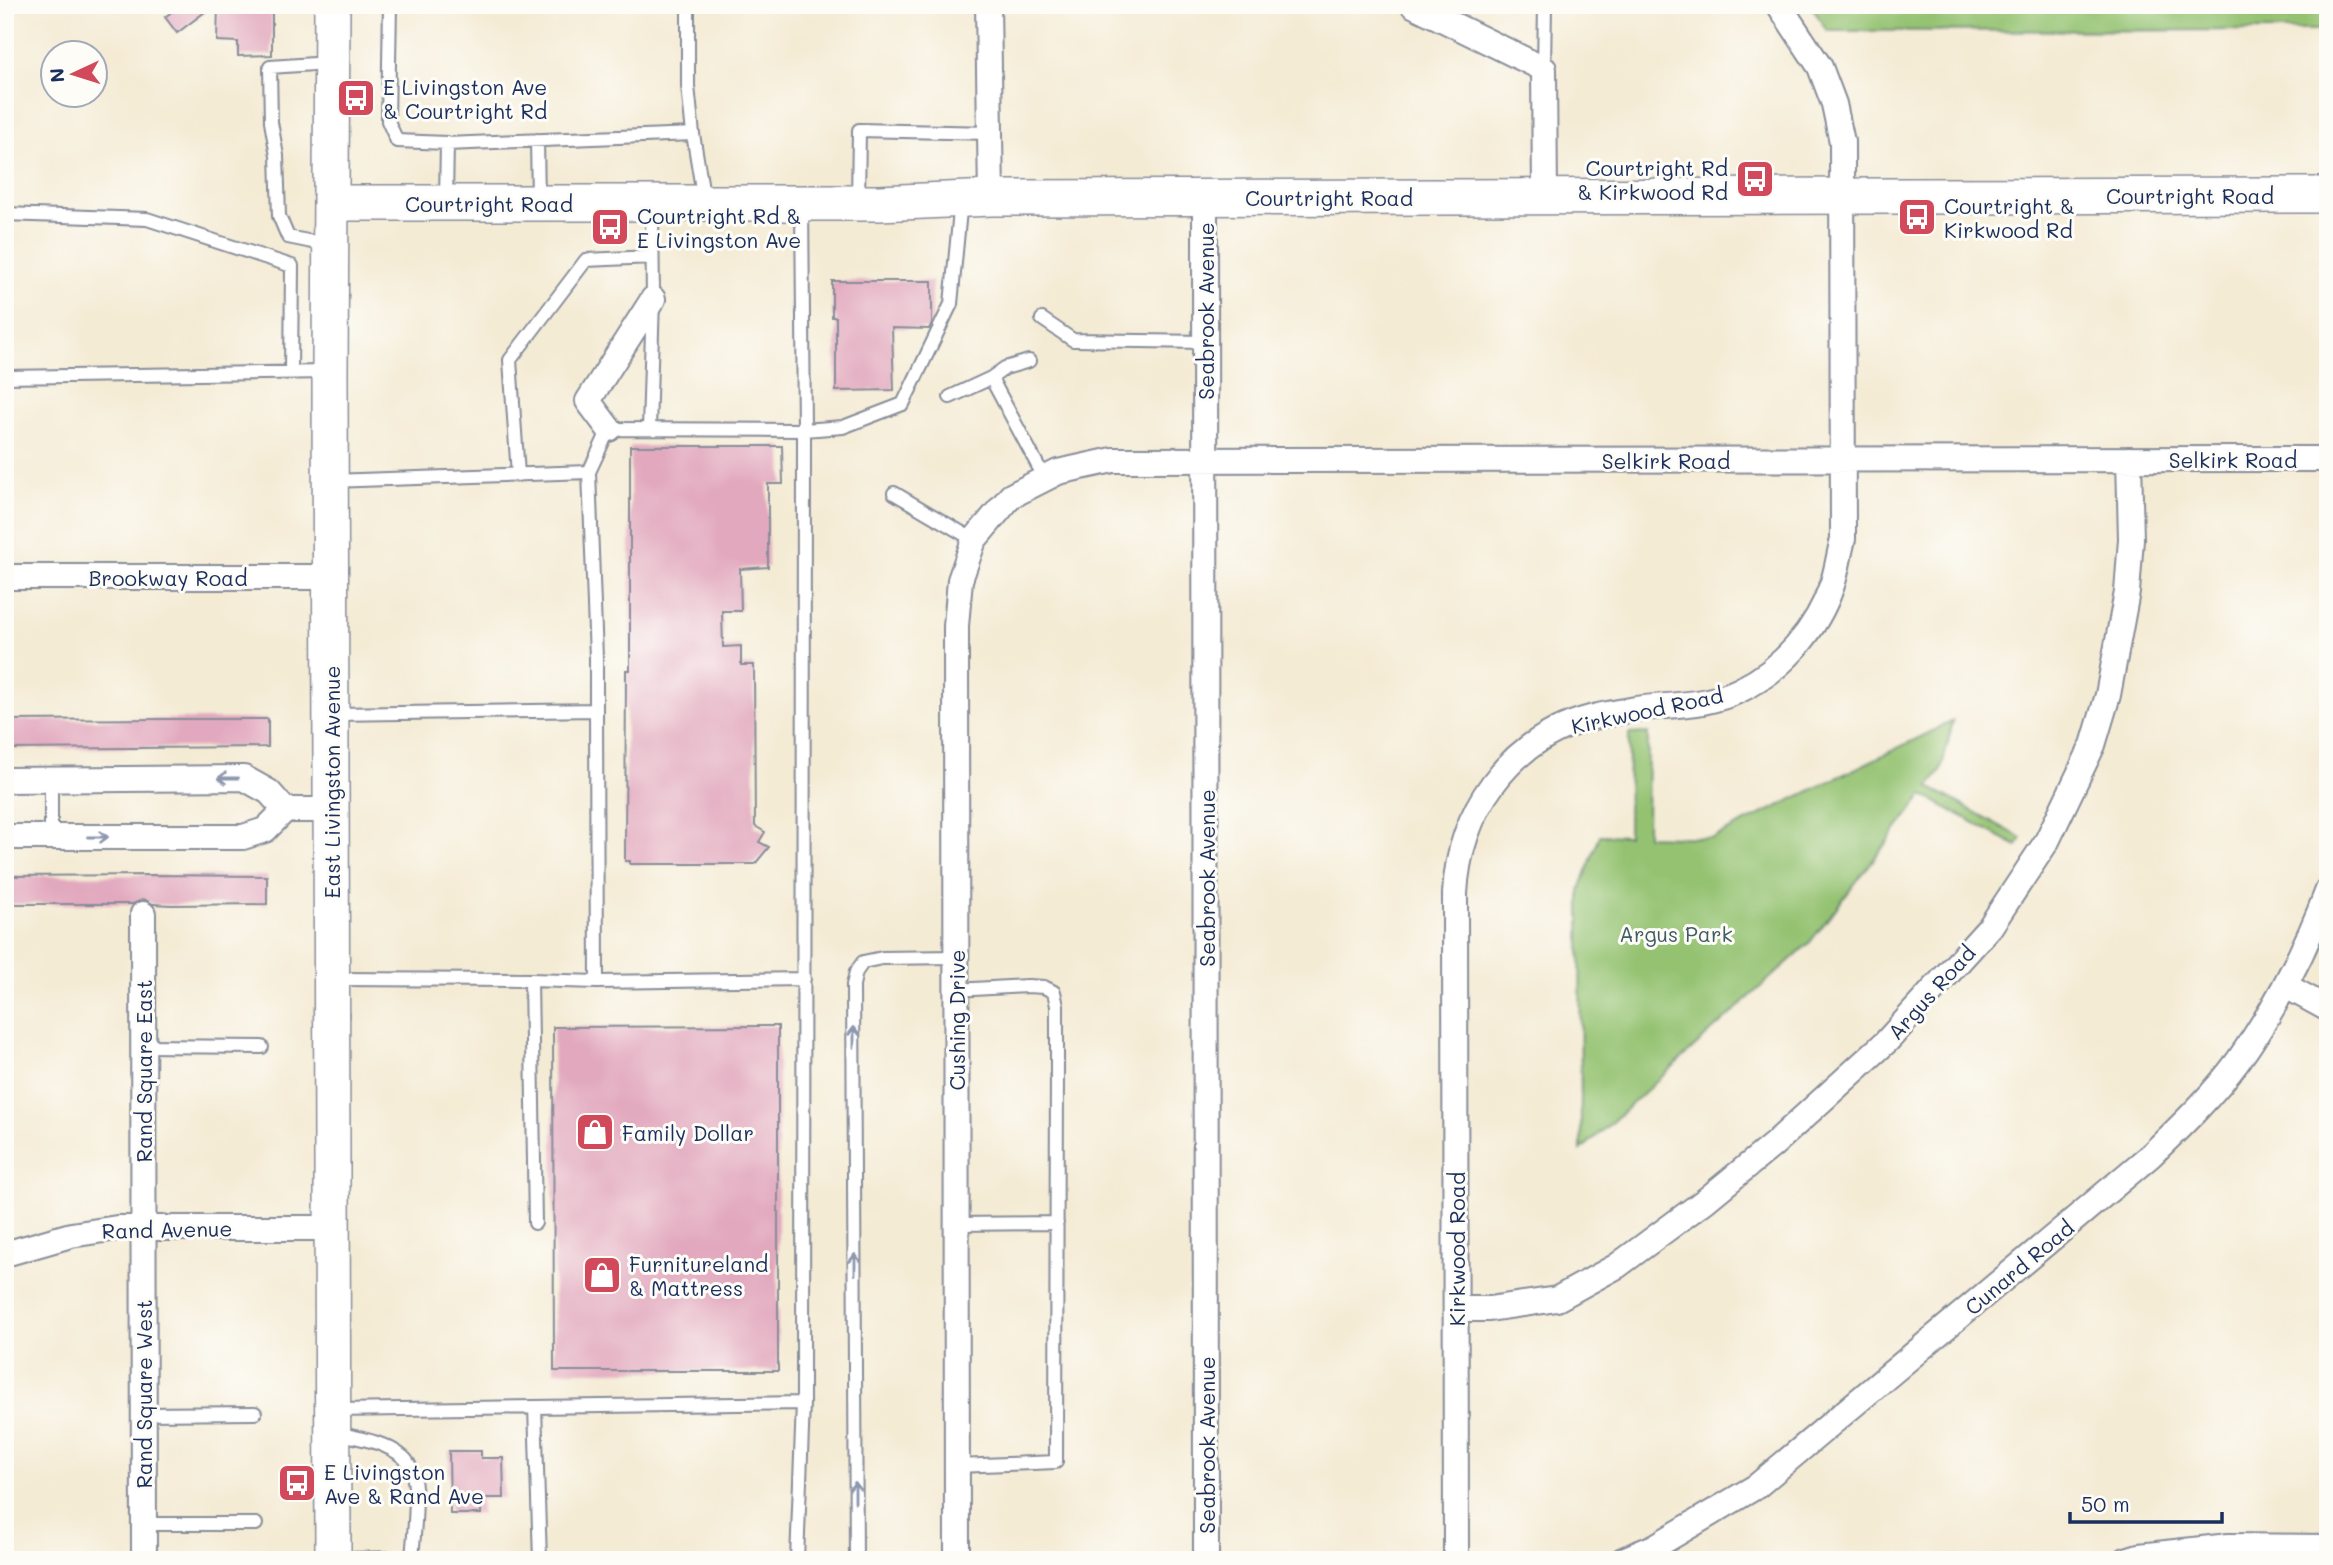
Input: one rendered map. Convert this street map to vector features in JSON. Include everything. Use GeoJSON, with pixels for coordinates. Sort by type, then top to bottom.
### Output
{"type":"FeatureCollection","features":[{"type":"Feature","properties":{"kind":"street","name":"East Livingston Avenue"},"geometry":{"type":"LineString","coordinates":[[331,5],[333,1560]]}},
{"type":"Feature","properties":{"kind":"street"},"geometry":{"type":"LineString","coordinates":[[976,198],[990,133],[988,5]]}},
{"type":"Feature","properties":{"kind":"street"},"geometry":{"type":"LineString","coordinates":[[1413,5],[1544,69],[1545,196]]}},
{"type":"Feature","properties":{"kind":"street","name":"Kirkwood Road"},"geometry":{"type":"LineString","coordinates":[[1456,1560],[1455,894],[1456,869],[1469,823],[1492,783],[1508,764],[1526,748],[1548,735],[1590,718],[1639,709],[1692,706],[1740,690],[1779,664],[1811,629],[1832,586],[1843,539],[1842,142],[1833,104],[1819,67],[1779,5]]}},
{"type":"Feature","properties":{"kind":"street","name":"Courtright Road"},"geometry":{"type":"LineString","coordinates":[[331,203],[858,202],[976,198],[1205,197],[2328,195]]}},
{"type":"Feature","properties":{"kind":"street","name":"Seabrook Avenue"},"geometry":{"type":"LineString","coordinates":[[1205,197],[1206,1560]]}},
{"type":"Feature","properties":{"kind":"street"},"geometry":{"type":"LineString","coordinates":[[609,429],[588,401],[653,299]]}},
{"type":"Feature","properties":{"kind":"street","name":"Argus Road"},"geometry":{"type":"LineString","coordinates":[[1456,1309],[1489,1309],[1557,1299],[1617,1266],[1706,1200],[1773,1145],[1887,1041],[1990,928],[2047,841],[2093,745],[2119,643],[2127,592],[2131,538],[2129,459]]}},
{"type":"Feature","properties":{"kind":"street","name":"Selkirk Road"},"geometry":{"type":"LineString","coordinates":[[1011,496],[1058,472],[1113,460],[2328,459]]}},
{"type":"Feature","properties":{"kind":"street","name":"Cushing Drive"},"geometry":{"type":"LineString","coordinates":[[957,1560],[956,626],[960,580],[974,540],[1011,496]]}},
{"type":"Feature","properties":{"kind":"street","name":"Brookway Road"},"geometry":{"type":"LineString","coordinates":[[5,577],[330,577]]}},
{"type":"Feature","properties":{"kind":"street"},"geometry":{"type":"LineString","coordinates":[[5,780],[244,778],[269,792],[285,810]]}},
{"type":"Feature","properties":{"kind":"street"},"geometry":{"type":"LineString","coordinates":[[5,837],[243,836],[265,830],[285,810],[331,810]]}},
{"type":"Feature","properties":{"kind":"street","name":"Cunard Road"},"geometry":{"type":"LineString","coordinates":[[1623,1560],[1654,1548],[1757,1486],[2133,1171],[2195,1112],[2238,1061],[2286,986],[2328,890]]}},
{"type":"Feature","properties":{"kind":"street","name":"Rand Square East"},"geometry":{"type":"LineString","coordinates":[[142,1228],[143,914]]}},
{"type":"Feature","properties":{"kind":"street"},"geometry":{"type":"LineString","coordinates":[[2286,986],[2328,1009]]}},
{"type":"Feature","properties":{"kind":"street","name":"Rand Square West"},"geometry":{"type":"LineString","coordinates":[[142,1228],[144,1560]]}},
{"type":"Feature","properties":{"kind":"street","name":"Rand Avenue"},"geometry":{"type":"LineString","coordinates":[[5,1254],[93,1230],[332,1228]]}},
{"type":"Feature","properties":{"kind":"street"},"geometry":{"type":"LineString","coordinates":[[2126,1560],[2139,1556],[2230,1546],[2328,1547]]}},
{"type":"Feature","properties":{"kind":"lane"},"geometry":{"type":"LineString","coordinates":[[390,5],[388,121],[397,141],[447,144],[693,134]]}},
{"type":"Feature","properties":{"kind":"lane"},"geometry":{"type":"LineString","coordinates":[[688,5],[688,86],[704,202]]}},
{"type":"Feature","properties":{"kind":"lane"},"geometry":{"type":"LineString","coordinates":[[1544,69],[1545,5]]}},
{"type":"Feature","properties":{"kind":"lane"},"geometry":{"type":"LineString","coordinates":[[331,63],[270,67],[271,122],[277,156],[279,216],[288,237],[331,246]]}},
{"type":"Feature","properties":{"kind":"lane"},"geometry":{"type":"LineString","coordinates":[[858,202],[859,130],[990,133]]}},
{"type":"Feature","properties":{"kind":"lane"},"geometry":{"type":"LineString","coordinates":[[537,141],[538,203]]}},
{"type":"Feature","properties":{"kind":"lane"},"geometry":{"type":"LineString","coordinates":[[446,203],[447,144]]}},
{"type":"Feature","properties":{"kind":"lane"},"geometry":{"type":"LineString","coordinates":[[597,982],[596,657],[589,472],[609,429],[804,430],[842,427],[903,404],[951,304],[976,198]]}},
{"type":"Feature","properties":{"kind":"lane"},"geometry":{"type":"LineString","coordinates":[[649,429],[653,299],[652,202]]}},
{"type":"Feature","properties":{"kind":"lane"},"geometry":{"type":"LineString","coordinates":[[797,1560],[803,1403],[802,202]]}},
{"type":"Feature","properties":{"kind":"lane"},"geometry":{"type":"LineString","coordinates":[[5,214],[147,219],[292,266],[291,373]]}},
{"type":"Feature","properties":{"kind":"lane"},"geometry":{"type":"LineString","coordinates":[[518,475],[510,360],[586,260],[652,257]]}},
{"type":"Feature","properties":{"kind":"lane"},"geometry":{"type":"LineString","coordinates":[[1042,319],[1073,340],[1205,342]]}},
{"type":"Feature","properties":{"kind":"lane"},"geometry":{"type":"LineString","coordinates":[[950,397],[1006,368],[1029,361]]}},
{"type":"Feature","properties":{"kind":"lane"},"geometry":{"type":"LineString","coordinates":[[5,377],[330,372]]}},
{"type":"Feature","properties":{"kind":"lane"},"geometry":{"type":"LineString","coordinates":[[991,378],[1045,479]]}},
{"type":"Feature","properties":{"kind":"lane"},"geometry":{"type":"LineString","coordinates":[[331,481],[589,472]]}},
{"type":"Feature","properties":{"kind":"lane"},"geometry":{"type":"LineString","coordinates":[[894,493],[974,540]]}},
{"type":"Feature","properties":{"kind":"lane"},"geometry":{"type":"LineString","coordinates":[[331,714],[596,710]]}},
{"type":"Feature","properties":{"kind":"lane"},"geometry":{"type":"LineString","coordinates":[[51,780],[51,837]]}},
{"type":"Feature","properties":{"kind":"lane"},"geometry":{"type":"LineString","coordinates":[[856,1560],[853,985],[856,972],[863,962],[882,958],[956,957]]}},
{"type":"Feature","properties":{"kind":"lane"},"geometry":{"type":"LineString","coordinates":[[331,979],[597,982],[804,979]]}},
{"type":"Feature","properties":{"kind":"lane"},"geometry":{"type":"LineString","coordinates":[[531,980],[535,1223]]}},
{"type":"Feature","properties":{"kind":"lane"},"geometry":{"type":"LineString","coordinates":[[957,990],[1044,986],[1054,992],[1057,1006],[1056,1462],[957,1466]]}},
{"type":"Feature","properties":{"kind":"lane"},"geometry":{"type":"LineString","coordinates":[[143,1046],[262,1047]]}},
{"type":"Feature","properties":{"kind":"lane"},"geometry":{"type":"LineString","coordinates":[[957,1224],[1057,1223]]}},
{"type":"Feature","properties":{"kind":"lane"},"geometry":{"type":"LineString","coordinates":[[332,1421],[535,1407],[803,1403]]}},
{"type":"Feature","properties":{"kind":"lane"},"geometry":{"type":"LineString","coordinates":[[535,1407],[540,1560]]}},
{"type":"Feature","properties":{"kind":"lane"},"geometry":{"type":"LineString","coordinates":[[143,1413],[255,1413]]}},
{"type":"Feature","properties":{"kind":"lane"},"geometry":{"type":"LineString","coordinates":[[332,1421],[405,1458],[413,1473],[415,1488],[412,1559],[333,1560]]}},
{"type":"Feature","properties":{"kind":"lane"},"geometry":{"type":"LineString","coordinates":[[144,1524],[256,1524]]}},
{"type":"Feature","properties":{"kind":"green space"},"geometry":{"type":"Polygon","coordinates":[[[1811,5],[2328,5],[2328,30],[1827,31],[1811,5]]]}},
{"type":"Feature","properties":{"kind":"green space","name":"Argus Park"},"geometry":{"type":"Polygon","coordinates":[[[1953,721],[1941,771],[1929,787],[2022,838],[2017,846],[1923,795],[1810,942],[1581,1150],[1580,890],[1600,835],[1628,836],[1629,734],[1648,733],[1647,836],[1713,838],[1953,721]]]}},
{"type":"Feature","properties":{"kind":"building"},"geometry":{"type":"Polygon","coordinates":[[[181,5],[214,5],[177,33],[165,17],[181,5]]]}},
{"type":"Feature","properties":{"kind":"building"},"geometry":{"type":"Polygon","coordinates":[[[218,5],[272,5],[272,55],[238,56],[238,42],[217,41],[218,5]]]}},
{"type":"Feature","properties":{"kind":"building"},"geometry":{"type":"Polygon","coordinates":[[[832,281],[932,281],[932,323],[929,329],[892,328],[894,390],[836,391],[836,317],[832,317],[832,281]]]}},
{"type":"Feature","properties":{"kind":"building"},"geometry":{"type":"Polygon","coordinates":[[[630,446],[782,446],[783,484],[768,484],[768,567],[740,569],[741,611],[722,611],[723,647],[741,646],[741,665],[754,665],[755,826],[765,832],[759,842],[769,847],[755,864],[630,864],[630,861],[625,861],[626,670],[630,670],[630,446]]]}},
{"type":"Feature","properties":{"kind":"building"},"geometry":{"type":"Polygon","coordinates":[[[268,719],[268,747],[5,749],[5,720],[268,719]]]}},
{"type":"Feature","properties":{"kind":"building"},"geometry":{"type":"Polygon","coordinates":[[[5,876],[267,876],[267,904],[171,905],[153,904],[144,899],[133,904],[5,904],[5,876]]]}},
{"type":"Feature","properties":{"kind":"building"},"geometry":{"type":"Polygon","coordinates":[[[778,1026],[778,1371],[554,1371],[553,1027],[778,1026]]]}},
{"type":"Feature","properties":{"kind":"building"},"geometry":{"type":"Polygon","coordinates":[[[449,1451],[481,1451],[481,1458],[503,1458],[504,1498],[481,1498],[481,1514],[450,1514],[449,1451]]]}},
{"type":"Feature","properties":{"kind":"place","name":"E Livingston Ave & Courtright Rd"},"geometry":{"type":"Point","coordinates":[356,98]}},
{"type":"Feature","properties":{"kind":"place","name":"Courtright Rd & Kirkwood Rd"},"geometry":{"type":"Point","coordinates":[1755,179]}},
{"type":"Feature","properties":{"kind":"place","name":"Courtright & Kirkwood Rd"},"geometry":{"type":"Point","coordinates":[1917,217]}},
{"type":"Feature","properties":{"kind":"place","name":"Courtright Rd & E Livingston Ave"},"geometry":{"type":"Point","coordinates":[610,227]}},
{"type":"Feature","properties":{"kind":"place","name":"Family Dollar"},"geometry":{"type":"Point","coordinates":[595,1132]}},
{"type":"Feature","properties":{"kind":"place","name":"Furnitureland & Mattress"},"geometry":{"type":"Point","coordinates":[602,1275]}},
{"type":"Feature","properties":{"kind":"place","name":"E Livingston Ave & Rand Ave"},"geometry":{"type":"Point","coordinates":[297,1483]}}]}
